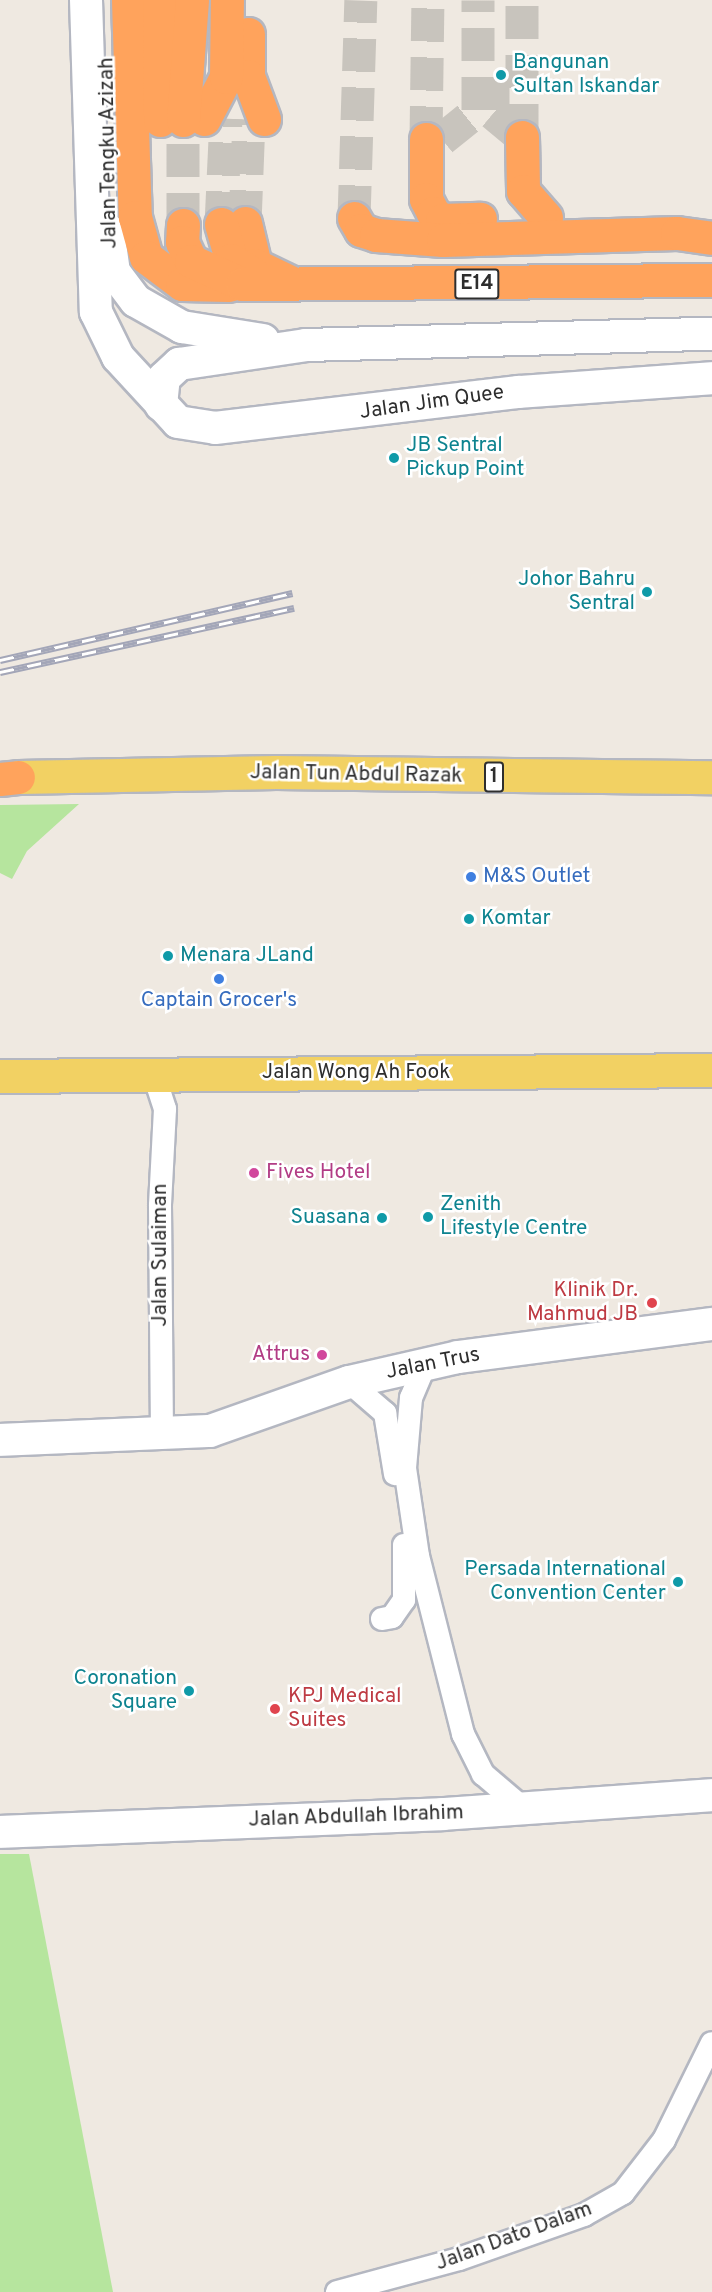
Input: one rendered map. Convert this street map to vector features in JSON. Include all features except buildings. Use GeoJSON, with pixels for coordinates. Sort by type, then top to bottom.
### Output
{"type":"FeatureCollection","features":[{"type":"Feature","properties":{"kind":"highway","name":"E14"},"geometry":{"type":"LineString","coordinates":[[128,0],[135,217],[146,257],[182,284],[277,286],[712,280]]}},
{"type":"Feature","properties":{"kind":"highway"},"geometry":{"type":"LineString","coordinates":[[159,0],[214,119]]}},
{"type":"Feature","properties":{"kind":"highway"},"geometry":{"type":"LineString","coordinates":[[192,0],[187,79],[214,119]]}},
{"type":"Feature","properties":{"kind":"highway"},"geometry":{"type":"LineString","coordinates":[[227,0],[237,77]]}},
{"type":"Feature","properties":{"kind":"highway"},"geometry":{"type":"LineString","coordinates":[[214,119],[237,77],[248,0]]}},
{"type":"Feature","properties":{"kind":"highway"},"geometry":{"type":"LineString","coordinates":[[528,137],[536,192],[551,217]]}},
{"type":"Feature","properties":{"kind":"highway"},"geometry":{"type":"LineString","coordinates":[[434,139],[426,199],[433,213],[442,220],[680,213],[712,219]]}},
{"type":"Feature","properties":{"kind":"highway","name":"E14"},"geometry":{"type":"LineString","coordinates":[[354,218],[361,230],[376,235],[442,240],[677,233],[712,238]]}},
{"type":"Feature","properties":{"kind":"highway","name":"E14"},"geometry":{"type":"LineString","coordinates":[[212,223],[268,260],[277,286]]}},
{"type":"Feature","properties":{"kind":"highway","name":"E14"},"geometry":{"type":"LineString","coordinates":[[212,223],[210,261],[227,273],[277,286]]}},
{"type":"Feature","properties":{"kind":"highway"},"geometry":{"type":"LineString","coordinates":[[204,285],[169,262],[212,223]]}},
{"type":"Feature","properties":{"kind":"main road","name":"Jalan Tengku Azizah"},"geometry":{"type":"LineString","coordinates":[[86,0],[96,312],[118,357],[161,405]]}},
{"type":"Feature","properties":{"kind":"main road","name":"Jalan Tengku Azizah"},"geometry":{"type":"LineString","coordinates":[[100,0],[106,41],[108,250],[114,272],[135,301],[182,327],[306,345]]}},
{"type":"Feature","properties":{"kind":"main road"},"geometry":{"type":"LineString","coordinates":[[96,312],[112,323],[126,318],[135,301]]}},
{"type":"Feature","properties":{"kind":"main road"},"geometry":{"type":"LineString","coordinates":[[161,405],[164,378],[179,364],[306,345],[712,334]]}},
{"type":"Feature","properties":{"kind":"main road","name":"Jalan Jim Quee"},"geometry":{"type":"LineString","coordinates":[[161,405],[182,424],[208,429],[519,392],[712,378]]}},
{"type":"Feature","properties":{"kind":"main road","name":"Jalan Tun Abdul Razak"},"geometry":{"type":"LineString","coordinates":[[9,778],[276,772],[712,777]]}},
{"type":"Feature","properties":{"kind":"main road","name":"Jalan Wong Ah Fook"},"geometry":{"type":"LineString","coordinates":[[0,1076],[712,1070]]}},
{"type":"Feature","properties":{"kind":"main road","name":"Jalan Trus"},"geometry":{"type":"LineString","coordinates":[[0,1440],[162,1437],[210,1431],[349,1383],[424,1365],[712,1324]]}},
{"type":"Feature","properties":{"kind":"main road","name":"Jalan Abdullah Ibrahim"},"geometry":{"type":"LineString","coordinates":[[0,1832],[524,1809],[712,1796]]}},
{"type":"Feature","properties":{"kind":"street","name":"Jalan Sulaiman"},"geometry":{"type":"LineString","coordinates":[[154,1075],[165,1109],[159,1206],[162,1437]]}},
{"type":"Feature","properties":{"kind":"street"},"geometry":{"type":"LineString","coordinates":[[424,1365],[411,1398],[405,1468],[418,1556],[463,1734],[483,1774],[524,1809]]}},
{"type":"Feature","properties":{"kind":"street"},"geometry":{"type":"LineString","coordinates":[[349,1383],[376,1401],[389,1424],[407,1572],[400,1610],[382,1619]]}},
{"type":"Feature","properties":{"kind":"street","name":"Jalan Dato Dalam"},"geometry":{"type":"LineString","coordinates":[[337,2292],[459,2259],[584,2215],[622,2193],[664,2140],[712,2043]]}},
{"type":"Feature","properties":{"kind":"green space"},"geometry":{"type":"Polygon","coordinates":[[[79,804],[27,851],[12,879],[0,873],[0,805],[79,804]]]}},
{"type":"Feature","properties":{"kind":"green space"},"geometry":{"type":"Polygon","coordinates":[[[0,1854],[29,1854],[113,2292],[0,2292],[0,1854]]]}},
{"type":"Feature","properties":{"kind":"tunnel"},"geometry":{"type":"LineString","coordinates":[[354,218],[361,0]]}},
{"type":"Feature","properties":{"kind":"tunnel"},"geometry":{"type":"LineString","coordinates":[[426,139],[428,0]]}},
{"type":"Feature","properties":{"kind":"tunnel"},"geometry":{"type":"LineString","coordinates":[[442,139],[478,110],[478,0]]}},
{"type":"Feature","properties":{"kind":"tunnel"},"geometry":{"type":"LineString","coordinates":[[522,0],[522,137]]}},
{"type":"Feature","properties":{"kind":"tunnel"},"geometry":{"type":"LineString","coordinates":[[493,77],[493,113],[522,137]]}},
{"type":"Feature","properties":{"kind":"tunnel"},"geometry":{"type":"LineString","coordinates":[[221,224],[226,118]]}},
{"type":"Feature","properties":{"kind":"tunnel"},"geometry":{"type":"LineString","coordinates":[[245,223],[249,119]]}},
{"type":"Feature","properties":{"kind":"tunnel"},"geometry":{"type":"LineString","coordinates":[[183,120],[183,225]]}},
{"type":"Feature","properties":{"kind":"railway"},"geometry":{"type":"LineString","coordinates":[[0,660],[292,593]]}},
{"type":"Feature","properties":{"kind":"railway"},"geometry":{"type":"LineString","coordinates":[[0,672],[294,608]]}},
{"type":"Feature","properties":{"kind":"place","name":"Bangunan Sultan Iskandar"},"geometry":{"type":"Point","coordinates":[501,75]}},
{"type":"Feature","properties":{"kind":"place","name":"JB Sentral Pickup Point"},"geometry":{"type":"Point","coordinates":[394,458]}},
{"type":"Feature","properties":{"kind":"place","name":"Johor Bahru Sentral"},"geometry":{"type":"Point","coordinates":[647,592]}},
{"type":"Feature","properties":{"kind":"place","name":"M&S Outlet"},"geometry":{"type":"Point","coordinates":[471,877]}},
{"type":"Feature","properties":{"kind":"place","name":"Komtar"},"geometry":{"type":"Point","coordinates":[469,919]}},
{"type":"Feature","properties":{"kind":"place","name":"Menara JLand"},"geometry":{"type":"Point","coordinates":[168,956]}},
{"type":"Feature","properties":{"kind":"place","name":"Captain Grocer's"},"geometry":{"type":"Point","coordinates":[219,979]}},
{"type":"Feature","properties":{"kind":"place","name":"Fives Hotel"},"geometry":{"type":"Point","coordinates":[254,1173]}},
{"type":"Feature","properties":{"kind":"place","name":"Zenith Lifestyle Centre"},"geometry":{"type":"Point","coordinates":[428,1217]}},
{"type":"Feature","properties":{"kind":"place","name":"Suasana"},"geometry":{"type":"Point","coordinates":[382,1218]}},
{"type":"Feature","properties":{"kind":"place","name":"Klinik Dr. Mahmud JB"},"geometry":{"type":"Point","coordinates":[652,1303]}},
{"type":"Feature","properties":{"kind":"place","name":"Attrus"},"geometry":{"type":"Point","coordinates":[322,1355]}},
{"type":"Feature","properties":{"kind":"place","name":"Persada International Convention Center"},"geometry":{"type":"Point","coordinates":[678,1582]}},
{"type":"Feature","properties":{"kind":"place","name":"Coronation Square"},"geometry":{"type":"Point","coordinates":[189,1691]}},
{"type":"Feature","properties":{"kind":"place","name":"KPJ Medical Suites"},"geometry":{"type":"Point","coordinates":[275,1709]}}]}
